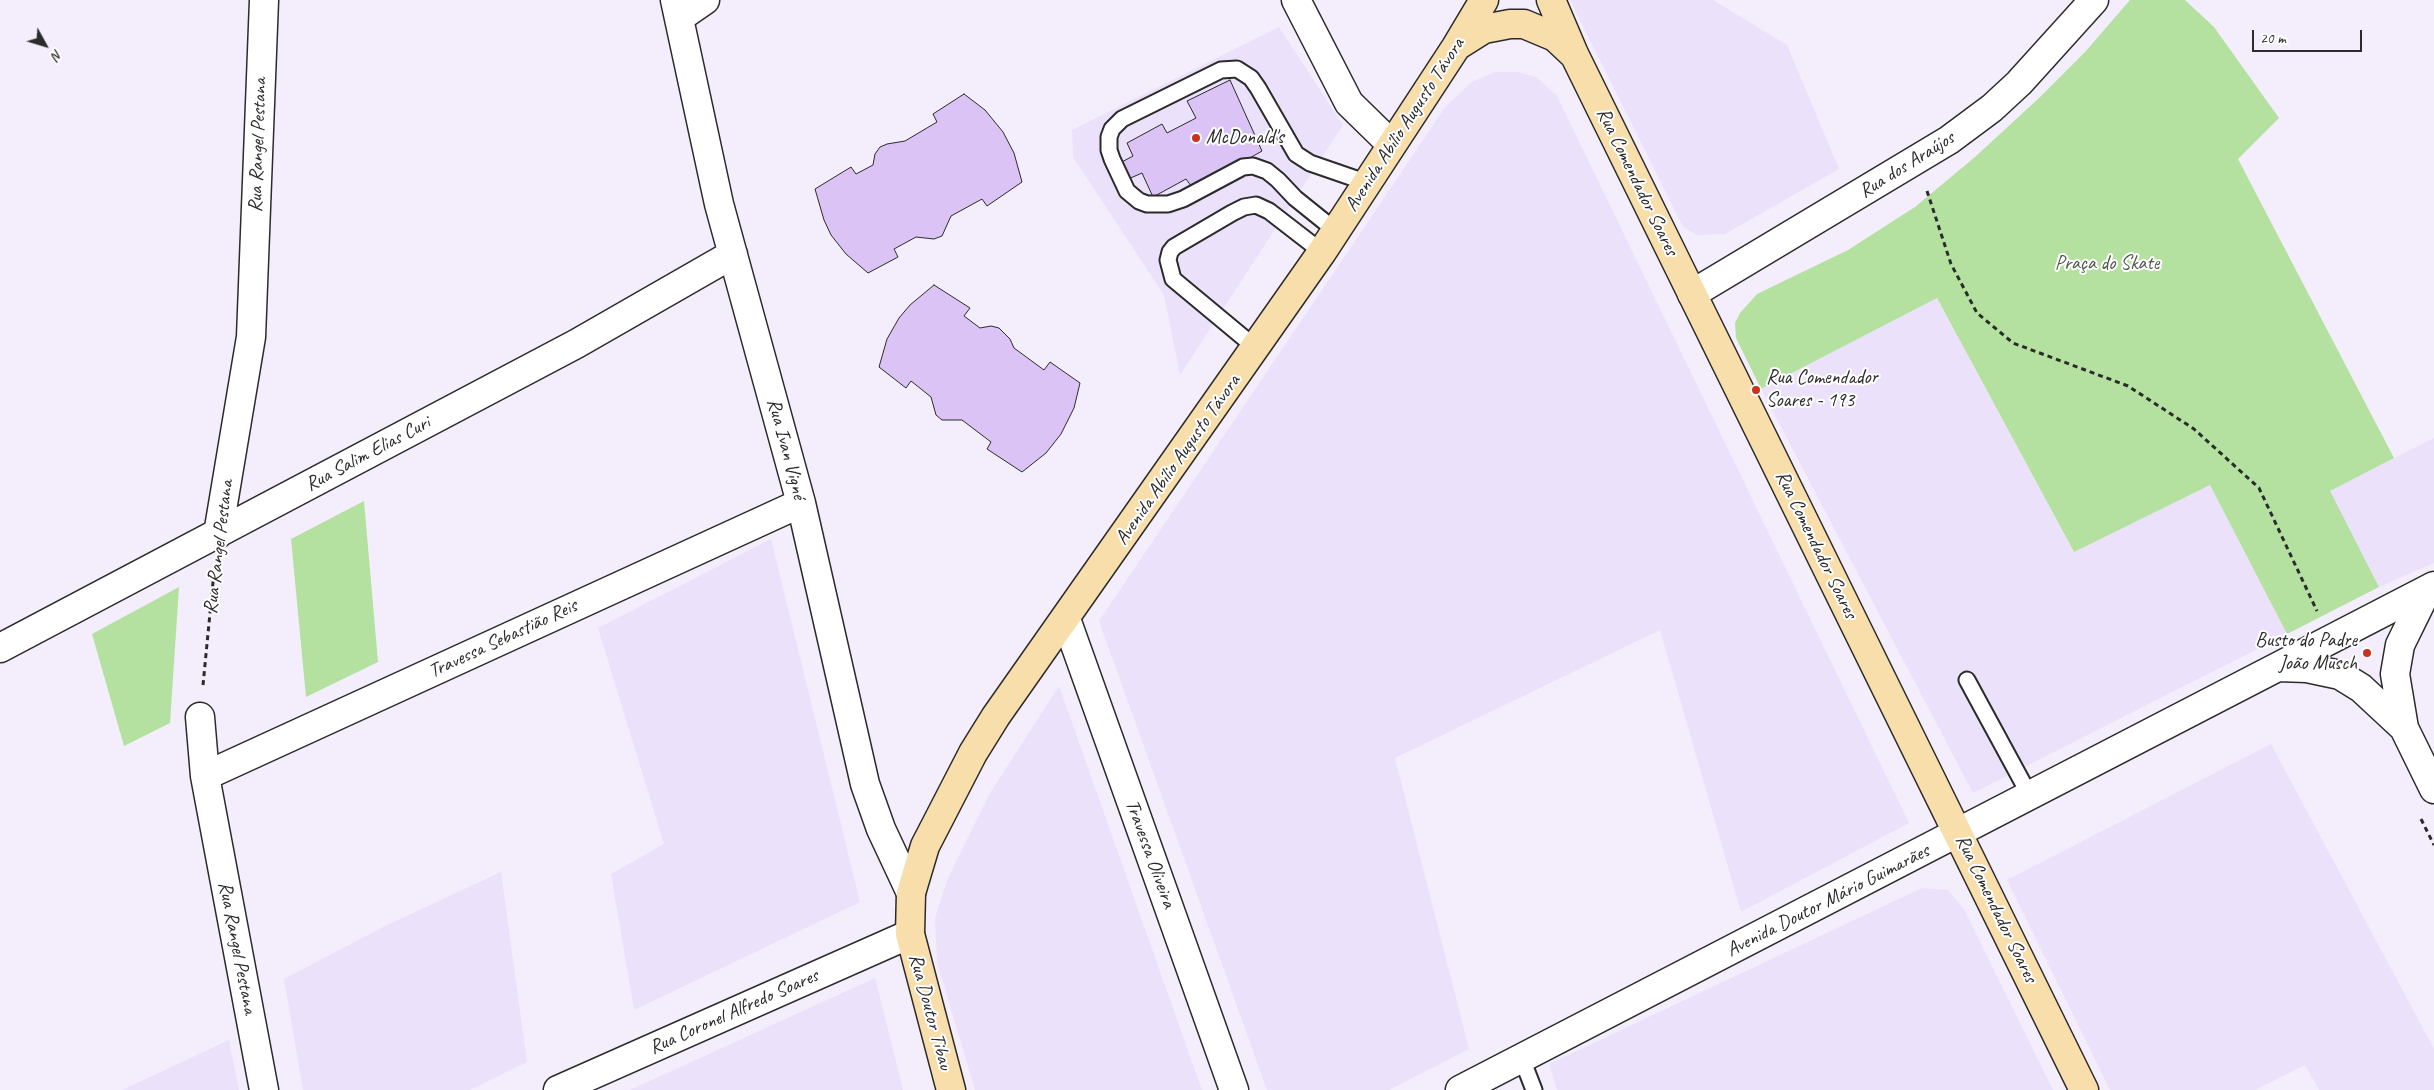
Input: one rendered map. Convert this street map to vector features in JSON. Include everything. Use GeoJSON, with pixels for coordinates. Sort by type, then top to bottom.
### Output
{"type":"FeatureCollection","features":[{"type":"Feature","properties":{"kind":"main road","name":"Avenida Abílio Augusto Távora"},"geometry":{"type":"LineString","coordinates":[[910,934],[911,893],[925,846],[973,753],[996,716],[1256,348],[1329,241],[1456,47],[1484,0]]}},
{"type":"Feature","properties":{"kind":"main road","name":"Rua Comendador Soares"},"geometry":{"type":"LineString","coordinates":[[1551,0],[1574,54],[2084,1090]]}},
{"type":"Feature","properties":{"kind":"main road"},"geometry":{"type":"LineString","coordinates":[[1456,47],[1484,29],[1510,24],[1524,24],[1555,37],[1574,54]]}},
{"type":"Feature","properties":{"kind":"main road","name":"Rua Doutor Tibau"},"geometry":{"type":"LineString","coordinates":[[910,934],[951,1090]]}},
{"type":"Feature","properties":{"kind":"street","name":"Rua Rangel Pestana"},"geometry":{"type":"LineString","coordinates":[[218,534],[251,337],[264,0]]}},
{"type":"Feature","properties":{"kind":"street"},"geometry":{"type":"LineString","coordinates":[[677,9],[705,0]]}},
{"type":"Feature","properties":{"kind":"street"},"geometry":{"type":"LineString","coordinates":[[1296,0],[1349,103],[1392,144]]}},
{"type":"Feature","properties":{"kind":"street","name":"Rua dos Araújos"},"geometry":{"type":"LineString","coordinates":[[1692,294],[1949,140],[1992,108],[2052,48],[2094,0]]}},
{"type":"Feature","properties":{"kind":"street","name":"Rua Ivan Vigné"},"geometry":{"type":"LineString","coordinates":[[677,9],[719,204],[801,503],[865,784],[881,829],[911,893]]}},
{"type":"Feature","properties":{"kind":"street","name":"Rua Salim Elias Curi"},"geometry":{"type":"LineString","coordinates":[[0,648],[576,344],[733,254]]}},
{"type":"Feature","properties":{"kind":"street","name":"Travessa Sebastião Reis"},"geometry":{"type":"LineString","coordinates":[[205,776],[801,503]]}},
{"type":"Feature","properties":{"kind":"street"},"geometry":{"type":"LineString","coordinates":[[2431,588],[2400,645],[2395,674],[2407,734],[2434,789]]}},
{"type":"Feature","properties":{"kind":"street","name":"Avenida Doutor Mário Guimarães"},"geometry":{"type":"LineString","coordinates":[[1460,1090],[1959,834],[2431,588]]}},
{"type":"Feature","properties":{"kind":"street","name":"Travessa Oliveira"},"geometry":{"type":"LineString","coordinates":[[1066,619],[1234,1090]]}},
{"type":"Feature","properties":{"kind":"street"},"geometry":{"type":"LineString","coordinates":[[2277,667],[2307,668],[2340,675],[2361,688],[2407,734]]}},
{"type":"Feature","properties":{"kind":"street","name":"Rua Rangel Pestana"},"geometry":{"type":"LineString","coordinates":[[200,717],[205,776],[264,1090]]}},
{"type":"Feature","properties":{"kind":"street","name":"Rua Coronel Alfredo Soares"},"geometry":{"type":"LineString","coordinates":[[558,1090],[910,934]]}},
{"type":"Feature","properties":{"kind":"lane"},"geometry":{"type":"LineString","coordinates":[[1329,241],[1278,180],[1267,172],[1253,166],[1243,167],[1183,199],[1168,204],[1147,204],[1139,201],[1127,191],[1112,159],[1109,150],[1109,137],[1112,129],[1122,119],[1222,70],[1237,69],[1251,78],[1258,88],[1296,154],[1324,168],[1368,183]]}},
{"type":"Feature","properties":{"kind":"lane"},"geometry":{"type":"LineString","coordinates":[[1256,348],[1173,279],[1168,260],[1170,252],[1174,247],[1232,212],[1244,207],[1256,206],[1329,241]]}},
{"type":"Feature","properties":{"kind":"lane"},"geometry":{"type":"LineString","coordinates":[[1967,680],[2030,796]]}},
{"type":"Feature","properties":{"kind":"lane"},"geometry":{"type":"LineString","coordinates":[[1522,1058],[1534,1090]]}},
{"type":"Feature","properties":{"kind":"path"},"geometry":{"type":"LineString","coordinates":[[1917,160],[1951,264],[1977,313],[2013,343],[2128,386],[2194,429],[2260,488],[2331,639]]}},
{"type":"Feature","properties":{"kind":"path","name":"Rua Rangel Pestana"},"geometry":{"type":"LineString","coordinates":[[200,717],[218,534]]}},
{"type":"Feature","properties":{"kind":"shaded area"},"geometry":{"type":"Polygon","coordinates":[[[1570,0],[1713,0],[1787,45],[1839,169],[1725,234],[1697,235],[1683,227],[1570,0]]]}},
{"type":"Feature","properties":{"kind":"shaded area"},"geometry":{"type":"Polygon","coordinates":[[[1279,27],[1343,125],[1180,375],[1164,295],[1073,157],[1072,130],[1279,27]]]}},
{"type":"Feature","properties":{"kind":"shaded area"},"geometry":{"type":"Polygon","coordinates":[[[1495,72],[1518,72],[1536,77],[1557,96],[1909,823],[1741,912],[1660,630],[1395,758],[1469,1049],[1389,1090],[1267,1090],[1099,621],[1446,106],[1472,82],[1495,72]]]}},
{"type":"Feature","properties":{"kind":"shaded area"},"geometry":{"type":"Polygon","coordinates":[[[1937,298],[2073,551],[2210,485],[2287,634],[1973,793],[1761,389],[1937,298]]]}},
{"type":"Feature","properties":{"kind":"shaded area"},"geometry":{"type":"Polygon","coordinates":[[[2434,438],[2434,563],[2379,587],[2329,491],[2434,438]]]}},
{"type":"Feature","properties":{"kind":"shaded area"},"geometry":{"type":"Polygon","coordinates":[[[771,539],[860,902],[634,1010],[611,874],[664,844],[598,628],[771,539]]]}},
{"type":"Feature","properties":{"kind":"shaded area"},"geometry":{"type":"Polygon","coordinates":[[[1059,686],[1202,1090],[975,1090],[937,962],[935,918],[948,878],[990,793],[1059,686]]]}},
{"type":"Feature","properties":{"kind":"shaded area"},"geometry":{"type":"Polygon","coordinates":[[[2271,744],[2434,1049],[2434,1090],[2319,1090],[2305,1065],[2255,1090],[2110,1090],[2007,880],[2271,744]]]}},
{"type":"Feature","properties":{"kind":"shaded area"},"geometry":{"type":"Polygon","coordinates":[[[501,872],[527,1062],[470,1090],[303,1090],[284,979],[385,926],[501,872]]]}},
{"type":"Feature","properties":{"kind":"shaded area"},"geometry":{"type":"Polygon","coordinates":[[[1922,888],[1948,890],[1964,909],[2053,1090],[1557,1090],[1549,1064],[1922,888]]]}},
{"type":"Feature","properties":{"kind":"shaded area"},"geometry":{"type":"Polygon","coordinates":[[[875,978],[903,1090],[630,1090],[875,978]]]}},
{"type":"Feature","properties":{"kind":"shaded area"},"geometry":{"type":"Polygon","coordinates":[[[229,1040],[239,1090],[122,1090],[229,1040]]]}},
{"type":"Feature","properties":{"kind":"green space","name":"Praça do Skate"},"geometry":{"type":"Polygon","coordinates":[[[2130,0],[2185,0],[2214,27],[2279,118],[2238,159],[2394,458],[2330,491],[2379,587],[2287,634],[2210,485],[2074,552],[1937,298],[1761,389],[1736,338],[1735,323],[1740,313],[1757,294],[1848,250],[1915,207],[1975,157],[2038,99],[2085,52],[2130,0]]]}},
{"type":"Feature","properties":{"kind":"green space"},"geometry":{"type":"Polygon","coordinates":[[[364,501],[378,662],[306,697],[291,539],[364,501]]]}},
{"type":"Feature","properties":{"kind":"green space"},"geometry":{"type":"Polygon","coordinates":[[[179,587],[170,723],[124,746],[92,634],[179,587]]]}},
{"type":"Feature","properties":{"kind":"building","name":"McDonald's"},"geometry":{"type":"Polygon","coordinates":[[[1230,80],[1262,151],[1194,190],[1186,179],[1153,197],[1142,173],[1126,180],[1118,164],[1133,156],[1127,143],[1162,124],[1167,133],[1196,118],[1187,101],[1230,80]]]}},
{"type":"Feature","properties":{"kind":"building"},"geometry":{"type":"Polygon","coordinates":[[[964,94],[985,110],[1003,132],[1014,153],[1022,182],[987,206],[982,199],[951,216],[942,236],[934,239],[916,237],[894,249],[898,257],[868,273],[846,254],[831,235],[824,220],[815,189],[851,167],[856,174],[873,165],[875,154],[880,147],[905,141],[937,122],[933,114],[964,94]]]}},
{"type":"Feature","properties":{"kind":"building"},"geometry":{"type":"Polygon","coordinates":[[[934,285],[970,308],[964,316],[980,328],[991,326],[999,328],[1010,339],[1014,348],[1044,370],[1050,362],[1080,383],[1074,408],[1061,434],[1046,453],[1022,472],[987,449],[991,442],[962,420],[942,420],[936,415],[931,397],[911,381],[906,388],[879,367],[887,339],[899,318],[910,305],[934,285]]]}},
{"type":"Feature","properties":{"kind":"place","name":"McDonald's"},"geometry":{"type":"Point","coordinates":[1196,138]}},
{"type":"Feature","properties":{"kind":"place","name":"Rua Comendador Soares - 193"},"geometry":{"type":"Point","coordinates":[1756,390]}},
{"type":"Feature","properties":{"kind":"place","name":"Busto do Padre João Musch"},"geometry":{"type":"Point","coordinates":[2367,653]}}]}
